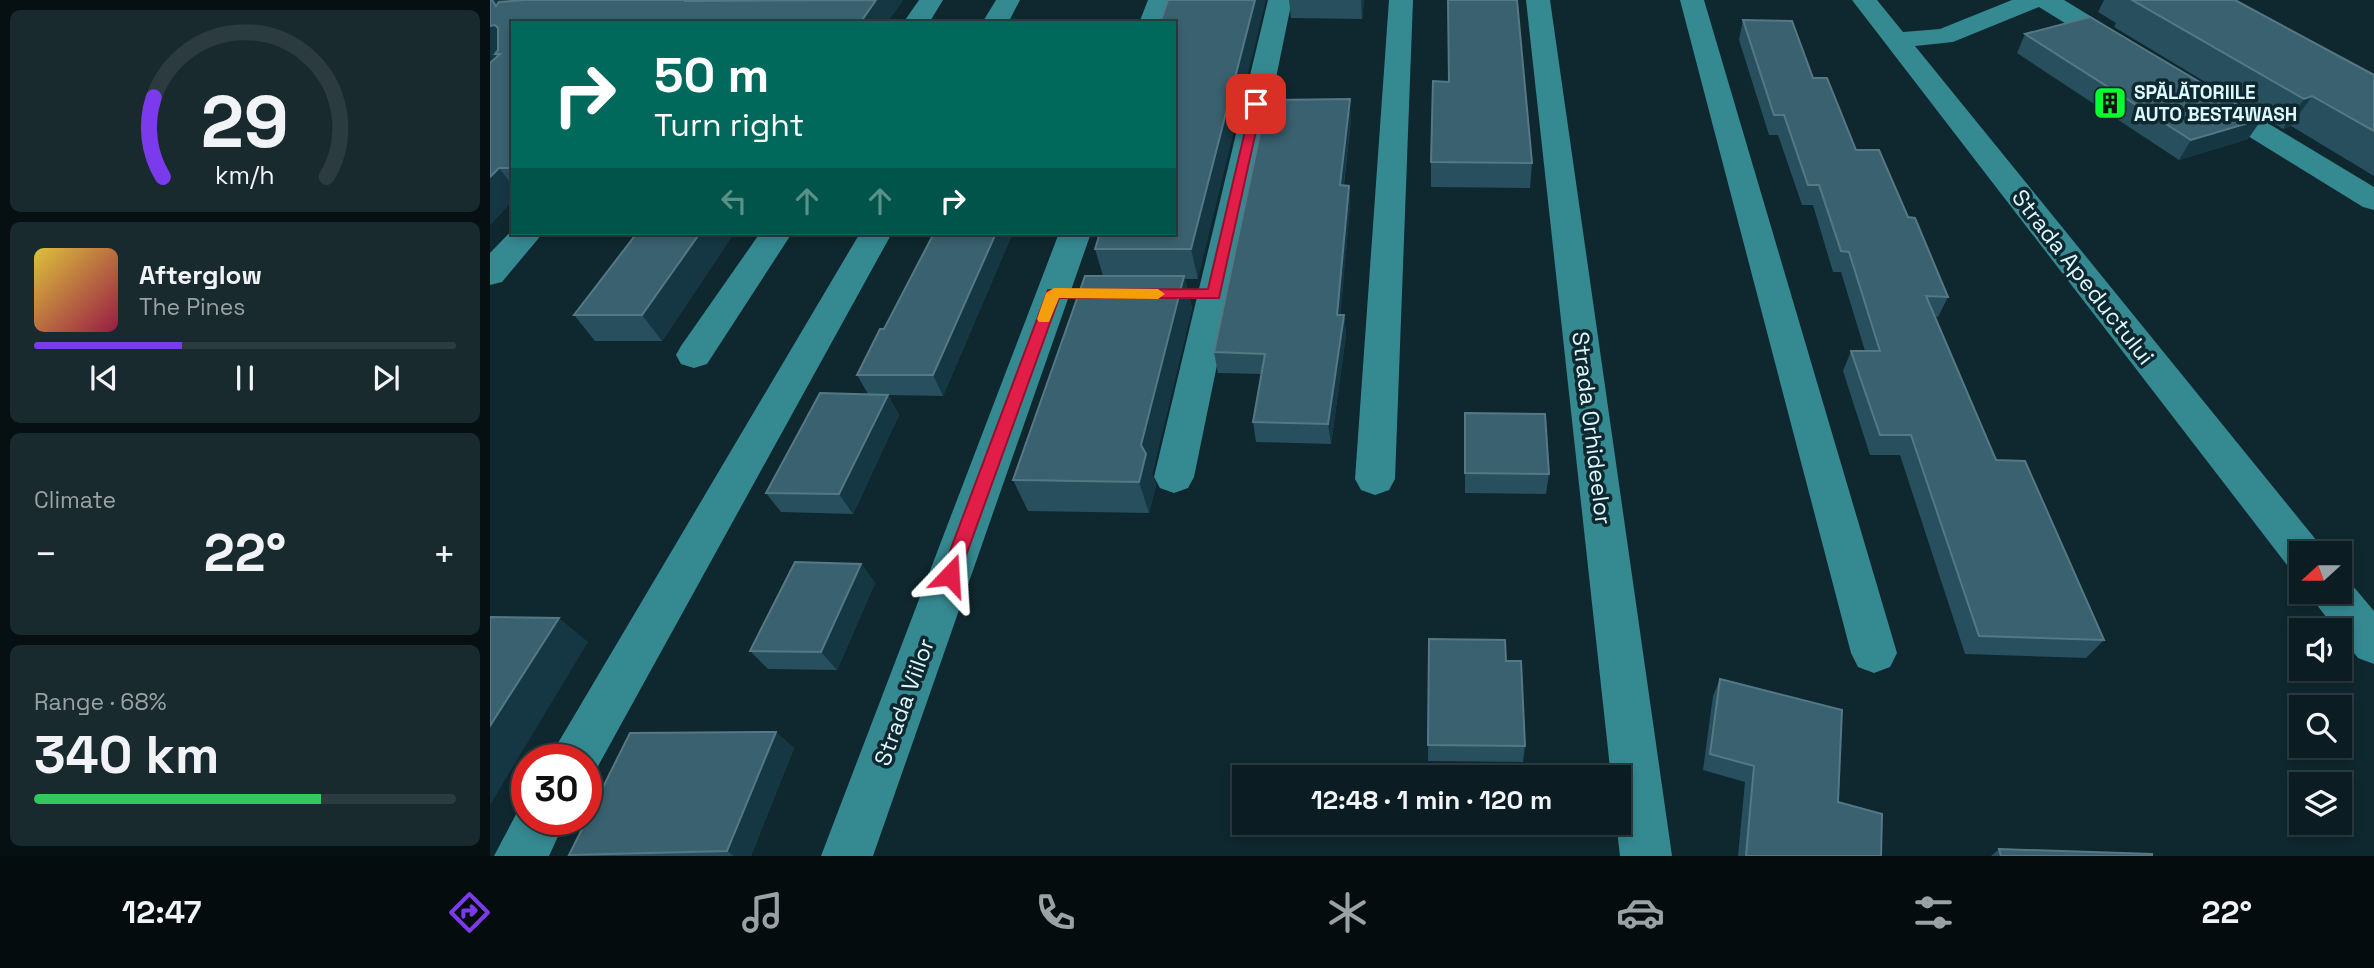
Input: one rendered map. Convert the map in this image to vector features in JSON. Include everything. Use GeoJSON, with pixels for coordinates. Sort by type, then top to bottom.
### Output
{"type":"FeatureCollection","features":[{"type":"Feature","properties":{"kind":"street"},"geometry":{"type":"LineString","coordinates":[[917,21],[931,0]]}},
{"type":"Feature","properties":{"kind":"street"},"geometry":{"type":"LineString","coordinates":[[996,21],[1008,0]]}},
{"type":"Feature","properties":{"kind":"street"},"geometry":{"type":"LineString","coordinates":[[1153,21],[1160,0]]}},
{"type":"Feature","properties":{"kind":"street"},"geometry":{"type":"LineString","coordinates":[[1174,477],[1201,294],[1280,0]]}},
{"type":"Feature","properties":{"kind":"street"},"geometry":{"type":"LineString","coordinates":[[1374,479],[1401,0]]}},
{"type":"Feature","properties":{"kind":"street","name":"Strada Orhideelor"},"geometry":{"type":"LineString","coordinates":[[1538,0],[1646,856]]}},
{"type":"Feature","properties":{"kind":"street"},"geometry":{"type":"LineString","coordinates":[[1692,0],[1874,653]]}},
{"type":"Feature","properties":{"kind":"street","name":"Strada Apeductului"},"geometry":{"type":"LineString","coordinates":[[1864,0],[2292,541]]}},
{"type":"Feature","properties":{"kind":"street"},"geometry":{"type":"LineString","coordinates":[[1895,40],[1944,36],[2034,0]]}},
{"type":"Feature","properties":{"kind":"street"},"geometry":{"type":"LineString","coordinates":[[2046,0],[2152,64]]}},
{"type":"Feature","properties":{"kind":"street"},"geometry":{"type":"LineString","coordinates":[[2187,86],[2374,200]]}},
{"type":"Feature","properties":{"kind":"street"},"geometry":{"type":"LineString","coordinates":[[490,274],[525,235]]}},
{"type":"Feature","properties":{"kind":"street"},"geometry":{"type":"LineString","coordinates":[[694,355],[775,235]]}},
{"type":"Feature","properties":{"kind":"street"},"geometry":{"type":"LineString","coordinates":[[584,744],[875,235]]}},
{"type":"Feature","properties":{"kind":"street","name":"Strada Viilor"},"geometry":{"type":"LineString","coordinates":[[847,856],[1067,293],[1076,235]]}},
{"type":"Feature","properties":{"kind":"street"},"geometry":{"type":"LineString","coordinates":[[2342,604],[2374,644]]}},
{"type":"Feature","properties":{"kind":"street"},"geometry":{"type":"LineString","coordinates":[[520,856],[532,835]]}},
{"type":"Feature","properties":{"kind":"building"},"geometry":{"type":"Polygon","coordinates":[[[490,0],[496,6],[499,2],[525,0],[876,0],[861,21],[511,21],[511,168],[499,168],[490,177],[490,63],[500,54],[495,54],[498,50],[498,28],[495,25],[490,26],[490,0]]]}},
{"type":"Feature","properties":{"kind":"building"},"geometry":{"type":"Polygon","coordinates":[[[1168,0],[1255,0],[1191,249],[1095,249],[1099,235],[1176,235],[1176,21],[1161,21],[1168,0]]]}},
{"type":"Feature","properties":{"kind":"building"},"geometry":{"type":"Polygon","coordinates":[[[1448,0],[1517,0],[1532,163],[1431,162],[1433,81],[1449,82],[1448,0]]]}},
{"type":"Feature","properties":{"kind":"building"},"geometry":{"type":"Polygon","coordinates":[[[2132,0],[2235,0],[2374,75],[2374,131],[2312,96],[2304,99],[2132,0]]]}},
{"type":"Feature","properties":{"kind":"building"},"geometry":{"type":"Polygon","coordinates":[[[2090,17],[2262,119],[2191,140],[2025,34],[2090,17]]]}},
{"type":"Feature","properties":{"kind":"building"},"geometry":{"type":"Polygon","coordinates":[[[1743,20],[1792,21],[1813,78],[1827,78],[1856,150],[1879,150],[1908,217],[1915,218],[1948,297],[1926,296],[1996,460],[2025,461],[2104,640],[1979,636],[1911,435],[1880,435],[1851,351],[1880,351],[1849,252],[1841,251],[1819,185],[1808,185],[1784,115],[1774,115],[1743,20]]]}},
{"type":"Feature","properties":{"kind":"building"},"geometry":{"type":"Polygon","coordinates":[[[1350,99],[1340,185],[1349,186],[1337,315],[1344,315],[1328,424],[1253,422],[1265,354],[1214,352],[1267,100],[1350,99]]]}},
{"type":"Feature","properties":{"kind":"building"},"geometry":{"type":"Polygon","coordinates":[[[635,235],[699,235],[642,315],[574,315],[635,235]]]}},
{"type":"Feature","properties":{"kind":"building"},"geometry":{"type":"Polygon","coordinates":[[[933,235],[995,235],[933,375],[857,375],[880,329],[884,329],[933,235]]]}},
{"type":"Feature","properties":{"kind":"building"},"geometry":{"type":"Polygon","coordinates":[[[1085,276],[1184,276],[1141,445],[1146,454],[1139,482],[1013,480],[1085,276]]]}},
{"type":"Feature","properties":{"kind":"building"},"geometry":{"type":"Polygon","coordinates":[[[820,393],[888,395],[839,494],[766,493],[820,393]]]}},
{"type":"Feature","properties":{"kind":"building"},"geometry":{"type":"Polygon","coordinates":[[[1465,413],[1545,414],[1549,474],[1465,473],[1465,413]]]}},
{"type":"Feature","properties":{"kind":"building"},"geometry":{"type":"Polygon","coordinates":[[[795,562],[861,564],[821,652],[750,651],[795,562]]]}},
{"type":"Feature","properties":{"kind":"building"},"geometry":{"type":"Polygon","coordinates":[[[490,617],[559,618],[490,726],[490,617]]]}},
{"type":"Feature","properties":{"kind":"building"},"geometry":{"type":"Polygon","coordinates":[[[1429,639],[1505,640],[1506,661],[1521,661],[1525,746],[1428,745],[1429,639]]]}},
{"type":"Feature","properties":{"kind":"building"},"geometry":{"type":"Polygon","coordinates":[[[1720,679],[1842,710],[1838,802],[1882,814],[1881,856],[1746,856],[1754,766],[1710,754],[1720,679]]]}},
{"type":"Feature","properties":{"kind":"building"},"geometry":{"type":"Polygon","coordinates":[[[776,732],[727,851],[569,855],[579,835],[602,835],[602,789],[630,733],[776,732]]]}},
{"type":"Feature","properties":{"kind":"building"},"geometry":{"type":"Polygon","coordinates":[[[1999,849],[2152,854],[2152,856],[2001,856],[1999,849]]]}},
{"type":"Feature","properties":{"kind":"slow traffic"},"geometry":{"type":"LineString","coordinates":[[1044,319],[1054,293],[1158,294]]}},
{"type":"Feature","properties":{"kind":"place","name":"SPĂLĂTORIILE AUTO BEST4WASH"},"geometry":{"type":"Point","coordinates":[2110,103]}},
{"type":"Feature","properties":{"kind":"route"},"geometry":{"type":"LineString","coordinates":[[950,575],[1054,293],[1214,294],[1256,104]]}}]}
